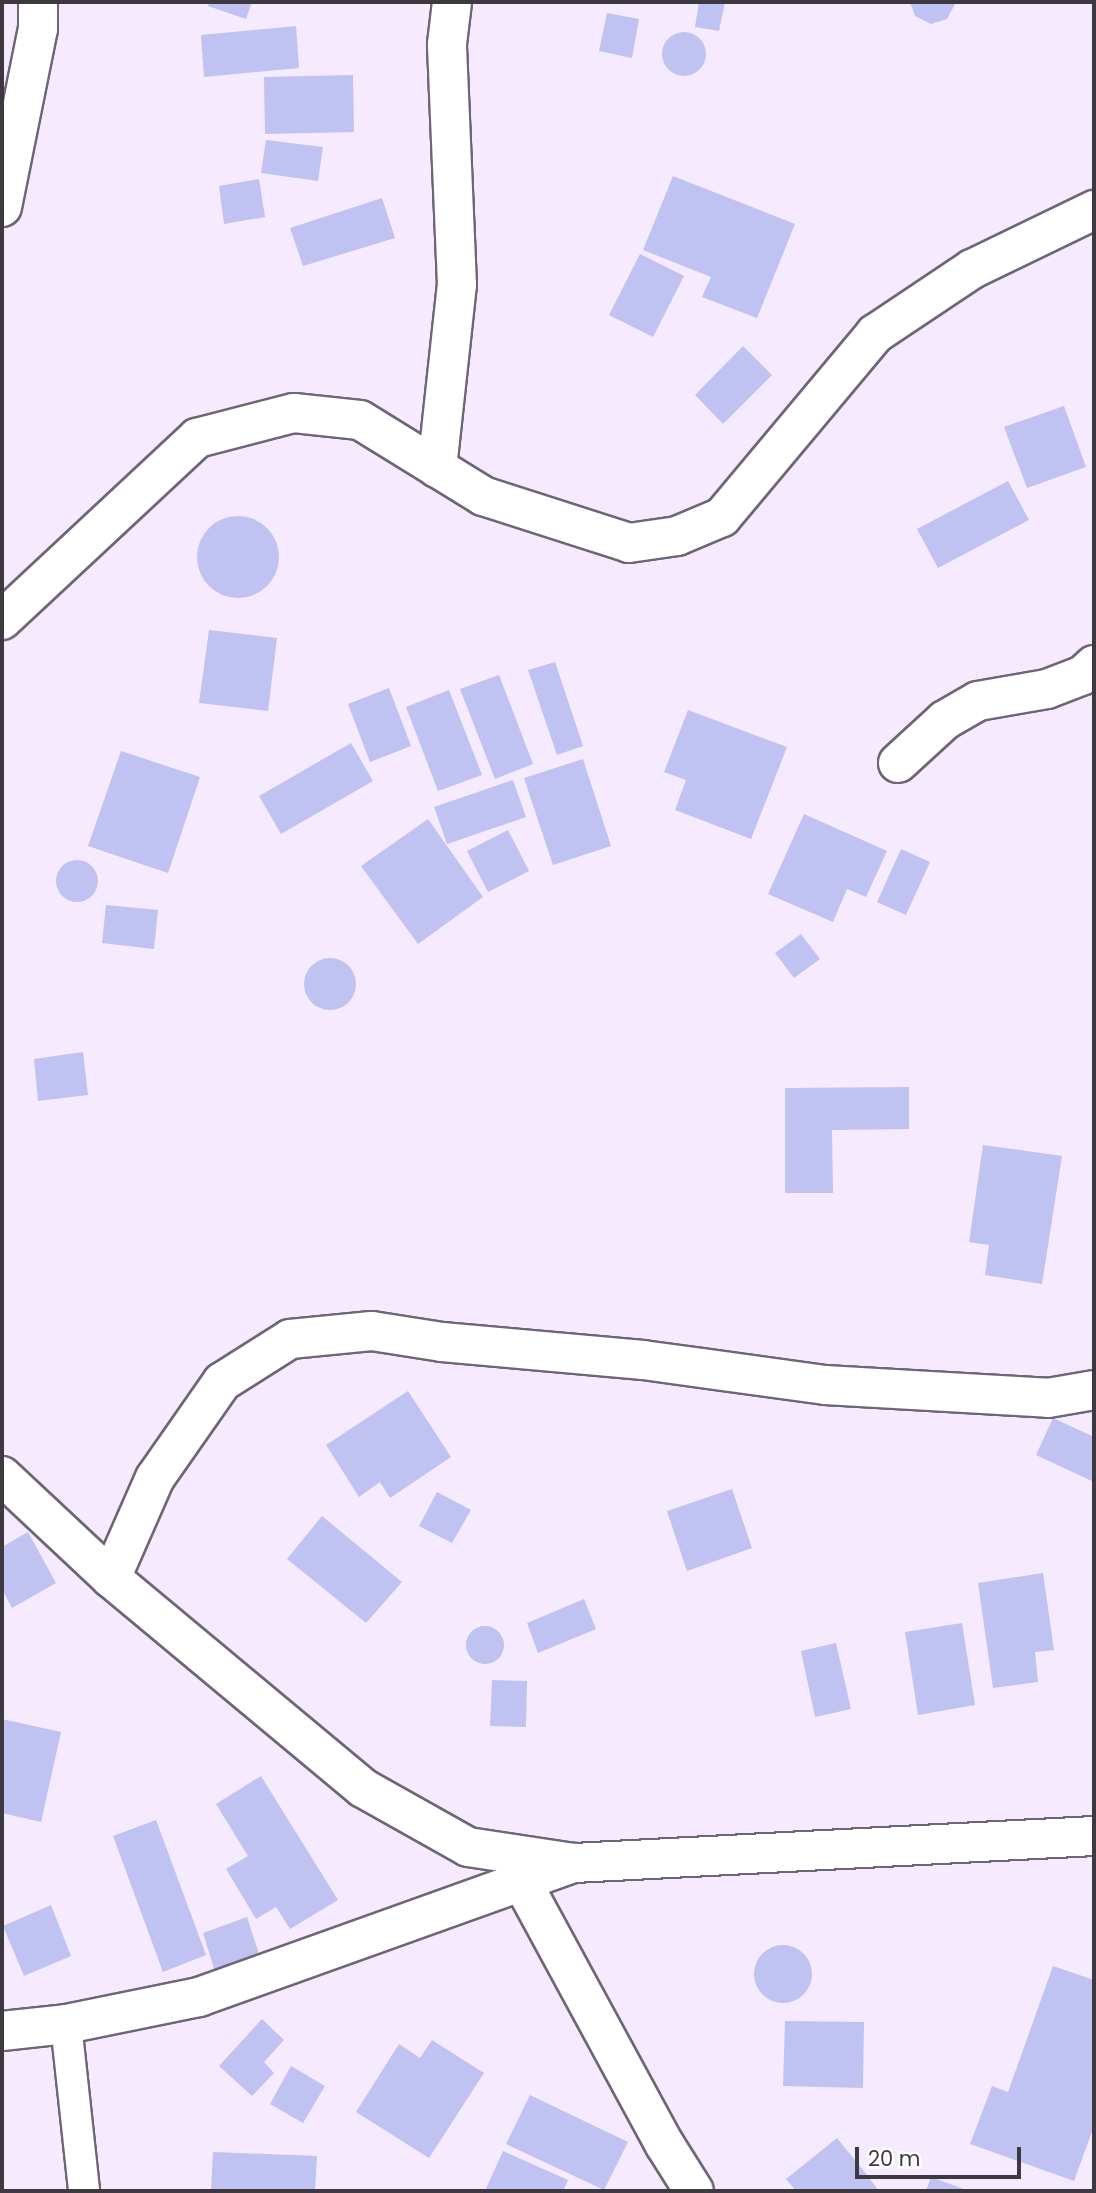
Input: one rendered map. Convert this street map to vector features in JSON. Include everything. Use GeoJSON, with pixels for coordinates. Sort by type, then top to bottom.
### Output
{"type":"FeatureCollection","features":[{"type":"Feature","properties":{"kind":"street"},"geometry":{"type":"LineString","coordinates":[[2,207],[37,29],[37,2]]}},
{"type":"Feature","properties":{"kind":"street"},"geometry":{"type":"LineString","coordinates":[[437,468],[457,285],[447,44],[452,2]]}},
{"type":"Feature","properties":{"kind":"street"},"geometry":{"type":"LineString","coordinates":[[2,620],[197,438],[294,413],[360,420],[483,496],[629,542],[677,536],[722,516],[875,334],[972,269],[1094,209]]}},
{"type":"Feature","properties":{"kind":"street"},"geometry":{"type":"LineString","coordinates":[[898,763],[945,720],[978,701],[1047,689],[1083,676],[1094,665]]}},
{"type":"Feature","properties":{"kind":"street"},"geometry":{"type":"LineString","coordinates":[[111,1578],[155,1478],[222,1382],[290,1339],[372,1331],[442,1342],[643,1360],[825,1385],[1048,1398],[1094,1390]]}},
{"type":"Feature","properties":{"kind":"street"},"geometry":{"type":"LineString","coordinates":[[2,1476],[111,1578],[363,1788],[468,1847],[574,1863],[1094,1836]]}},
{"type":"Feature","properties":{"kind":"street"},"geometry":{"type":"LineString","coordinates":[[2,2031],[66,2024],[199,1997],[574,1863]]}},
{"type":"Feature","properties":{"kind":"street"},"geometry":{"type":"LineString","coordinates":[[522,1882],[665,2145],[694,2191]]}},
{"type":"Feature","properties":{"kind":"lane"},"geometry":{"type":"LineString","coordinates":[[66,2024],[84,2191]]}},
{"type":"Feature","properties":{"kind":"building"},"geometry":{"type":"Polygon","coordinates":[[[210,2],[252,2],[246,19],[208,6],[210,2]]]}},
{"type":"Feature","properties":{"kind":"building"},"geometry":{"type":"Polygon","coordinates":[[[699,2],[725,2],[719,31],[695,27],[699,2]]]}},
{"type":"Feature","properties":{"kind":"building"},"geometry":{"type":"Polygon","coordinates":[[[910,2],[955,4],[947,19],[931,24],[915,16],[910,2]]]}},
{"type":"Feature","properties":{"kind":"building"},"geometry":{"type":"Polygon","coordinates":[[[607,13],[639,19],[632,58],[599,51],[607,13]]]}},
{"type":"Feature","properties":{"kind":"building"},"geometry":{"type":"Polygon","coordinates":[[[296,26],[299,68],[204,77],[201,35],[296,26]]]}},
{"type":"Feature","properties":{"kind":"building"},"geometry":{"type":"Polygon","coordinates":[[[684,32],[700,38],[706,54],[700,70],[684,76],[668,70],[662,54],[668,38],[684,32]]]}},
{"type":"Feature","properties":{"kind":"building"},"geometry":{"type":"Polygon","coordinates":[[[353,75],[354,132],[265,134],[264,77],[353,75]]]}},
{"type":"Feature","properties":{"kind":"building"},"geometry":{"type":"Polygon","coordinates":[[[266,140],[323,147],[318,181],[261,173],[266,140]]]}},
{"type":"Feature","properties":{"kind":"building"},"geometry":{"type":"Polygon","coordinates":[[[673,176],[795,224],[757,318],[702,297],[711,277],[643,250],[673,176]]]}},
{"type":"Feature","properties":{"kind":"building"},"geometry":{"type":"Polygon","coordinates":[[[259,179],[265,217],[224,224],[219,186],[259,179]]]}},
{"type":"Feature","properties":{"kind":"building"},"geometry":{"type":"Polygon","coordinates":[[[382,198],[395,238],[303,266],[290,228],[382,198]]]}},
{"type":"Feature","properties":{"kind":"building"},"geometry":{"type":"Polygon","coordinates":[[[640,254],[684,276],[653,337],[609,315],[640,254]]]}},
{"type":"Feature","properties":{"kind":"building"},"geometry":{"type":"Polygon","coordinates":[[[743,346],[772,375],[723,424],[695,395],[743,346]]]}},
{"type":"Feature","properties":{"kind":"building"},"geometry":{"type":"Polygon","coordinates":[[[1064,406],[1086,467],[1027,488],[1004,427],[1064,406]]]}},
{"type":"Feature","properties":{"kind":"building"},"geometry":{"type":"Polygon","coordinates":[[[1008,481],[1029,520],[938,568],[917,529],[1008,481]]]}},
{"type":"Feature","properties":{"kind":"building"},"geometry":{"type":"Polygon","coordinates":[[[238,516],[254,519],[267,528],[276,541],[279,557],[276,573],[267,586],[254,595],[238,598],[222,595],[209,586],[200,573],[197,557],[200,541],[209,528],[222,519],[238,516]]]}},
{"type":"Feature","properties":{"kind":"building"},"geometry":{"type":"Polygon","coordinates":[[[209,630],[277,638],[268,711],[199,703],[209,630]]]}},
{"type":"Feature","properties":{"kind":"building"},"geometry":{"type":"Polygon","coordinates":[[[555,662],[583,746],[557,755],[528,670],[555,662]]]}},
{"type":"Feature","properties":{"kind":"building"},"geometry":{"type":"Polygon","coordinates":[[[499,675],[533,764],[495,779],[460,689],[499,675]]]}},
{"type":"Feature","properties":{"kind":"building"},"geometry":{"type":"Polygon","coordinates":[[[389,688],[411,746],[370,762],[348,704],[389,688]]]}},
{"type":"Feature","properties":{"kind":"building"},"geometry":{"type":"Polygon","coordinates":[[[449,690],[482,775],[438,791],[406,707],[449,690]]]}},
{"type":"Feature","properties":{"kind":"building"},"geometry":{"type":"Polygon","coordinates":[[[688,710],[787,747],[751,839],[675,810],[686,780],[664,772],[688,710]]]}},
{"type":"Feature","properties":{"kind":"building"},"geometry":{"type":"Polygon","coordinates":[[[351,743],[373,781],[281,834],[259,796],[351,743]]]}},
{"type":"Feature","properties":{"kind":"building"},"geometry":{"type":"Polygon","coordinates":[[[121,751],[200,777],[168,873],[88,846],[121,751]]]}},
{"type":"Feature","properties":{"kind":"building"},"geometry":{"type":"Polygon","coordinates":[[[583,759],[611,846],[553,865],[524,778],[583,759]]]}},
{"type":"Feature","properties":{"kind":"building"},"geometry":{"type":"Polygon","coordinates":[[[513,780],[526,817],[447,844],[434,807],[513,780]]]}},
{"type":"Feature","properties":{"kind":"building"},"geometry":{"type":"Polygon","coordinates":[[[804,814],[887,851],[866,897],[847,889],[833,922],[768,894],[804,814]]]}},
{"type":"Feature","properties":{"kind":"building"},"geometry":{"type":"Polygon","coordinates":[[[428,819],[483,897],[418,944],[361,866],[428,819]]]}},
{"type":"Feature","properties":{"kind":"building"},"geometry":{"type":"Polygon","coordinates":[[[508,830],[529,871],[488,892],[467,851],[508,830]]]}},
{"type":"Feature","properties":{"kind":"building"},"geometry":{"type":"Polygon","coordinates":[[[901,849],[930,862],[906,915],[877,902],[901,849]]]}},
{"type":"Feature","properties":{"kind":"building"},"geometry":{"type":"Polygon","coordinates":[[[77,860],[92,866],[98,881],[92,896],[77,902],[62,896],[56,881],[62,866],[77,860]]]}},
{"type":"Feature","properties":{"kind":"building"},"geometry":{"type":"Polygon","coordinates":[[[106,905],[158,910],[154,949],[102,943],[106,905]]]}},
{"type":"Feature","properties":{"kind":"building"},"geometry":{"type":"Polygon","coordinates":[[[801,934],[820,959],[794,978],[775,953],[801,934]]]}},
{"type":"Feature","properties":{"kind":"building"},"geometry":{"type":"Polygon","coordinates":[[[330,958],[340,960],[348,966],[354,974],[354,994],[348,1002],[340,1008],[330,1010],[320,1008],[312,1002],[306,994],[304,984],[306,974],[312,966],[320,960],[330,958]]]}},
{"type":"Feature","properties":{"kind":"building"},"geometry":{"type":"Polygon","coordinates":[[[83,1052],[88,1095],[38,1101],[34,1059],[83,1052]]]}},
{"type":"Feature","properties":{"kind":"building"},"geometry":{"type":"Polygon","coordinates":[[[909,1087],[909,1129],[832,1130],[833,1193],[785,1193],[785,1088],[909,1087]]]}},
{"type":"Feature","properties":{"kind":"building"},"geometry":{"type":"Polygon","coordinates":[[[983,1145],[1062,1156],[1042,1284],[985,1275],[989,1245],[969,1242],[983,1145]]]}},
{"type":"Feature","properties":{"kind":"building"},"geometry":{"type":"Polygon","coordinates":[[[408,1391],[451,1457],[390,1498],[380,1482],[359,1497],[326,1445],[408,1391]]]}},
{"type":"Feature","properties":{"kind":"building"},"geometry":{"type":"Polygon","coordinates":[[[1053,1418],[1094,1437],[1094,1482],[1036,1455],[1053,1418]]]}},
{"type":"Feature","properties":{"kind":"building"},"geometry":{"type":"Polygon","coordinates":[[[732,1489],[752,1548],[687,1571],[667,1511],[732,1489]]]}},
{"type":"Feature","properties":{"kind":"building"},"geometry":{"type":"Polygon","coordinates":[[[437,1492],[471,1510],[452,1543],[419,1526],[437,1492]]]}},
{"type":"Feature","properties":{"kind":"building"},"geometry":{"type":"Polygon","coordinates":[[[322,1516],[402,1582],[366,1623],[287,1559],[322,1516]]]}},
{"type":"Feature","properties":{"kind":"building"},"geometry":{"type":"Polygon","coordinates":[[[28,1532],[56,1583],[12,1608],[2,1589],[2,1547],[28,1532]]]}},
{"type":"Feature","properties":{"kind":"building"},"geometry":{"type":"Polygon","coordinates":[[[1043,1573],[1054,1650],[1035,1652],[1038,1682],[993,1688],[978,1583],[1043,1573]]]}},
{"type":"Feature","properties":{"kind":"building"},"geometry":{"type":"Polygon","coordinates":[[[584,1599],[596,1629],[538,1653],[527,1623],[584,1599]]]}},
{"type":"Feature","properties":{"kind":"building"},"geometry":{"type":"Polygon","coordinates":[[[962,1623],[975,1705],[918,1715],[905,1632],[962,1623]]]}},
{"type":"Feature","properties":{"kind":"building"},"geometry":{"type":"Polygon","coordinates":[[[485,1626],[499,1631],[504,1645],[499,1659],[485,1664],[471,1659],[466,1645],[471,1631],[485,1626]]]}},
{"type":"Feature","properties":{"kind":"building"},"geometry":{"type":"Polygon","coordinates":[[[836,1643],[851,1709],[815,1717],[801,1651],[836,1643]]]}},
{"type":"Feature","properties":{"kind":"building"},"geometry":{"type":"Polygon","coordinates":[[[492,1680],[527,1681],[526,1727],[490,1726],[492,1680]]]}},
{"type":"Feature","properties":{"kind":"building"},"geometry":{"type":"Polygon","coordinates":[[[2,1719],[61,1732],[41,1822],[2,1813],[2,1719]]]}},
{"type":"Feature","properties":{"kind":"building"},"geometry":{"type":"Polygon","coordinates":[[[261,1776],[338,1900],[290,1929],[276,1907],[256,1919],[226,1869],[248,1856],[216,1804],[261,1776]]]}},
{"type":"Feature","properties":{"kind":"building"},"geometry":{"type":"Polygon","coordinates":[[[156,1820],[206,1955],[163,1972],[113,1836],[156,1820]]]}},
{"type":"Feature","properties":{"kind":"building"},"geometry":{"type":"Polygon","coordinates":[[[51,1905],[71,1956],[24,1976],[3,1926],[51,1905]]]}},
{"type":"Feature","properties":{"kind":"building"},"geometry":{"type":"Polygon","coordinates":[[[247,1917],[261,1960],[216,1975],[203,1933],[247,1917]]]}},
{"type":"Feature","properties":{"kind":"building"},"geometry":{"type":"Polygon","coordinates":[[[777,1945],[789,1945],[804,1953],[812,1968],[812,1980],[804,1995],[789,2003],[777,2003],[762,1995],[754,1980],[754,1968],[762,1953],[777,1945]]]}},
{"type":"Feature","properties":{"kind":"building"},"geometry":{"type":"Polygon","coordinates":[[[1053,1966],[1094,1980],[1094,2126],[1074,2181],[970,2144],[992,2086],[1008,2092],[1053,1966]]]}},
{"type":"Feature","properties":{"kind":"building"},"geometry":{"type":"Polygon","coordinates":[[[262,2019],[284,2040],[264,2062],[274,2073],[252,2096],[219,2066],[262,2019]]]}},
{"type":"Feature","properties":{"kind":"building"},"geometry":{"type":"Polygon","coordinates":[[[785,2021],[864,2022],[863,2088],[783,2086],[785,2021]]]}},
{"type":"Feature","properties":{"kind":"building"},"geometry":{"type":"Polygon","coordinates":[[[432,2040],[484,2073],[429,2158],[356,2112],[399,2044],[420,2058],[432,2040]]]}},
{"type":"Feature","properties":{"kind":"building"},"geometry":{"type":"Polygon","coordinates":[[[291,2066],[325,2086],[303,2123],[270,2104],[291,2066]]]}},
{"type":"Feature","properties":{"kind":"building"},"geometry":{"type":"Polygon","coordinates":[[[530,2095],[628,2142],[604,2190],[506,2144],[530,2095]]]}},
{"type":"Feature","properties":{"kind":"building"},"geometry":{"type":"Polygon","coordinates":[[[837,2138],[879,2191],[796,2191],[786,2179],[837,2138]]]}},
{"type":"Feature","properties":{"kind":"building"},"geometry":{"type":"Polygon","coordinates":[[[503,2151],[568,2180],[563,2191],[485,2191],[503,2151]]]}},
{"type":"Feature","properties":{"kind":"building"},"geometry":{"type":"Polygon","coordinates":[[[213,2152],[317,2156],[315,2191],[211,2191],[213,2152]]]}},
{"type":"Feature","properties":{"kind":"building"},"geometry":{"type":"Polygon","coordinates":[[[931,2177],[969,2191],[926,2191],[931,2177]]]}}]}
